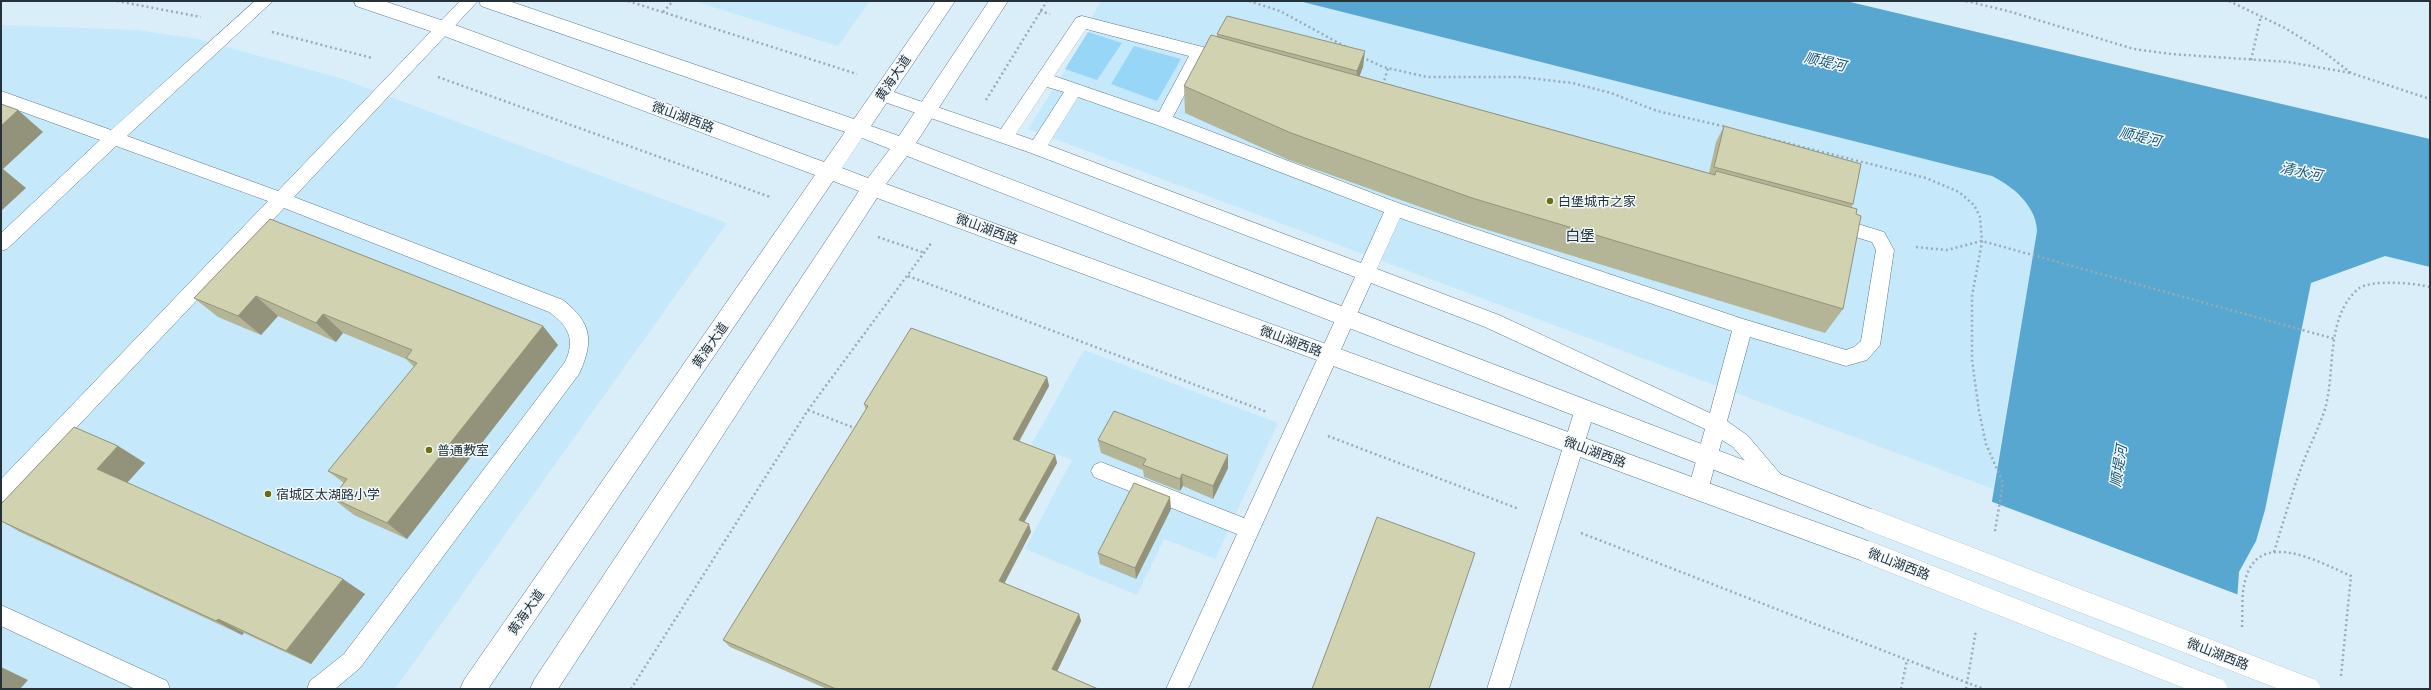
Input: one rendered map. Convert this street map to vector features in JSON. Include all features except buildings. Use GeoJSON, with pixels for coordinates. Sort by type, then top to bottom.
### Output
{"type":"FeatureCollection","features":[{"type":"Feature","properties":{"kind":"street","name":"微山湖西路"},"geometry":{"type":"LineString","coordinates":[[363,1],[443,28],[872,188],[1868,552],[2216,689]]}},
{"type":"Feature","properties":{"kind":"street","name":"微山湖西路"},"geometry":{"type":"LineString","coordinates":[[488,1],[859,129],[2309,689]]}},
{"type":"Feature","properties":{"kind":"street","name":"黄海大道"},"geometry":{"type":"LineString","coordinates":[[473,689],[804,210],[946,1]]}},
{"type":"Feature","properties":{"kind":"street"},"geometry":{"type":"LineString","coordinates":[[543,689],[872,188],[903,146],[999,1]]}},
{"type":"Feature","properties":{"kind":"lane"},"geometry":{"type":"LineString","coordinates":[[1,244],[113,138],[265,1]]}},
{"type":"Feature","properties":{"kind":"lane"},"geometry":{"type":"LineString","coordinates":[[1,492],[470,1]]}},
{"type":"Feature","properties":{"kind":"lane"},"geometry":{"type":"LineString","coordinates":[[1009,130],[1082,22],[1244,64]]}},
{"type":"Feature","properties":{"kind":"lane"},"geometry":{"type":"LineString","coordinates":[[1163,120],[1199,52]]}},
{"type":"Feature","properties":{"kind":"lane"},"geometry":{"type":"LineString","coordinates":[[1044,79],[1163,120],[1395,209],[1743,327],[1837,357],[1846,358],[1860,354],[1870,345],[1872,340],[1885,250],[1883,243],[1878,238],[1868,233],[1822,221]]}},
{"type":"Feature","properties":{"kind":"lane"},"geometry":{"type":"LineString","coordinates":[[886,89],[928,109],[1009,130],[1037,148],[1492,321],[1716,425],[1740,441],[1776,483]]}},
{"type":"Feature","properties":{"kind":"lane"},"geometry":{"type":"LineString","coordinates":[[1037,148],[1075,89]]}},
{"type":"Feature","properties":{"kind":"lane"},"geometry":{"type":"LineString","coordinates":[[1,97],[281,199],[556,306],[570,315],[578,328],[581,346],[572,368],[352,661],[318,689]]}},
{"type":"Feature","properties":{"kind":"lane"},"geometry":{"type":"LineString","coordinates":[[1177,689],[1327,355],[1395,209]]}},
{"type":"Feature","properties":{"kind":"lane"},"geometry":{"type":"LineString","coordinates":[[1698,490],[1743,327]]}},
{"type":"Feature","properties":{"kind":"lane"},"geometry":{"type":"LineString","coordinates":[[1498,689],[1585,409]]}},
{"type":"Feature","properties":{"kind":"lane"},"geometry":{"type":"LineString","coordinates":[[1101,471],[1249,529]]}},
{"type":"Feature","properties":{"kind":"lane"},"geometry":{"type":"LineString","coordinates":[[1,615],[159,689]]}},
{"type":"Feature","properties":{"kind":"path"},"geometry":{"type":"LineString","coordinates":[[117,1],[240,24],[424,72],[804,210]]}},
{"type":"Feature","properties":{"kind":"path"},"geometry":{"type":"LineString","coordinates":[[628,1],[886,89]]}},
{"type":"Feature","properties":{"kind":"path"},"geometry":{"type":"LineString","coordinates":[[663,12],[673,1]]}},
{"type":"Feature","properties":{"kind":"path"},"geometry":{"type":"LineString","coordinates":[[1009,130],[978,112],[1046,1]]}},
{"type":"Feature","properties":{"kind":"path"},"geometry":{"type":"LineString","coordinates":[[1249,1],[1280,10],[1352,50]]}},
{"type":"Feature","properties":{"kind":"path"},"geometry":{"type":"LineString","coordinates":[[1966,1],[1989,5],[2062,30],[2135,49],[2198,58],[2279,61],[2351,73],[2430,99]]}},
{"type":"Feature","properties":{"kind":"path"},"geometry":{"type":"LineString","coordinates":[[1986,1],[1989,5]]}},
{"type":"Feature","properties":{"kind":"path"},"geometry":{"type":"LineString","coordinates":[[2229,1],[2285,28],[2324,52],[2351,73]]}},
{"type":"Feature","properties":{"kind":"path"},"geometry":{"type":"LineString","coordinates":[[2251,60],[2261,16]]}},
{"type":"Feature","properties":{"kind":"path"},"geometry":{"type":"LineString","coordinates":[[1358,54],[1370,62],[1411,75],[1461,78],[1542,79],[1592,88],[1619,96],[1647,108],[1729,128]]}},
{"type":"Feature","properties":{"kind":"path"},"geometry":{"type":"LineString","coordinates":[[1382,87],[1388,68]]}},
{"type":"Feature","properties":{"kind":"path"},"geometry":{"type":"LineString","coordinates":[[1752,134],[1894,171],[1916,174],[1961,194],[1974,205],[1980,220],[1982,241],[1973,281],[1970,309],[1972,350],[1979,416],[1989,455],[2003,483],[1994,537]]}},
{"type":"Feature","properties":{"kind":"path"},"geometry":{"type":"LineString","coordinates":[[631,689],[808,410],[925,254],[951,216]]}},
{"type":"Feature","properties":{"kind":"path"},"geometry":{"type":"LineString","coordinates":[[848,225],[925,254]]}},
{"type":"Feature","properties":{"kind":"path"},"geometry":{"type":"LineString","coordinates":[[1883,243],[1947,250],[1982,241],[2335,339]]}},
{"type":"Feature","properties":{"kind":"path"},"geometry":{"type":"LineString","coordinates":[[908,276],[1984,689]]}},
{"type":"Feature","properties":{"kind":"path"},"geometry":{"type":"LineString","coordinates":[[2274,552],[2299,473],[2325,408],[2338,321],[2345,302],[2360,287],[2385,282],[2419,284],[2430,287]]}},
{"type":"Feature","properties":{"kind":"path"},"geometry":{"type":"LineString","coordinates":[[808,410],[860,430]]}},
{"type":"Feature","properties":{"kind":"path"},"geometry":{"type":"LineString","coordinates":[[2242,634],[2245,580],[2254,562],[2263,553],[2285,551],[2351,576],[2340,682]]}},
{"type":"Feature","properties":{"kind":"path"},"geometry":{"type":"LineString","coordinates":[[1966,689],[1977,628]]}},
{"type":"Feature","properties":{"kind":"path"},"geometry":{"type":"LineString","coordinates":[[1901,689],[1907,660]]}},
{"type":"Feature","properties":{"kind":"shaded area"},"geometry":{"type":"Polygon","coordinates":[[[694,1],[870,1],[838,46],[694,1]]]}},
{"type":"Feature","properties":{"kind":"shaded area"},"geometry":{"type":"Polygon","coordinates":[[[1101,1],[1299,1],[1992,176],[2007,183],[2030,208],[2036,223],[2037,231],[1993,489],[1028,129],[1097,20],[1092,17],[1101,1]]]}},
{"type":"Feature","properties":{"kind":"shaded area","name":"宿城区太湖路小学"},"geometry":{"type":"Polygon","coordinates":[[[1,25],[137,30],[198,39],[340,78],[727,223],[395,689],[1,689],[1,25]]]}},
{"type":"Feature","properties":{"kind":"shaded area"},"geometry":{"type":"Polygon","coordinates":[[[1088,32],[1122,43],[1097,80],[1065,69],[1088,32]]]}},
{"type":"Feature","properties":{"kind":"shaded area"},"geometry":{"type":"Polygon","coordinates":[[[1134,46],[1181,59],[1157,101],[1111,84],[1134,46]]]}},
{"type":"Feature","properties":{"kind":"shaded area"},"geometry":{"type":"Polygon","coordinates":[[[1084,350],[1278,423],[1215,559],[1164,539],[1137,595],[1025,549],[1072,460],[1031,445],[1084,350]]]}},
{"type":"Feature","properties":{"kind":"water"},"geometry":{"type":"Polygon","coordinates":[[[1299,1],[1846,1],[2430,139],[2430,267],[2385,256],[2311,283],[2265,510],[2256,541],[2239,572],[2231,689],[1991,507],[2037,231],[2033,213],[2028,206],[2016,192],[2000,180],[1992,176],[1299,1]]]}},
{"type":"Feature","properties":{"kind":"pier"},"geometry":{"type":"Polygon","coordinates":[[[1990,501],[2239,595],[2233,689],[1979,689],[1990,501]]]}},
{"type":"Feature","properties":{"kind":"place","name":"白堡城市之家"},"geometry":{"type":"Point","coordinates":[1550,201]}},
{"type":"Feature","properties":{"kind":"place","name":"普通教室"},"geometry":{"type":"Point","coordinates":[429,450]}},
{"type":"Feature","properties":{"kind":"place","name":"宿城区太湖路小学"},"geometry":{"type":"Point","coordinates":[268,494]}},
{"type":"Feature","properties":{"kind":"district","name":"白堡"},"geometry":{"type":"Point","coordinates":[1580,236]}},
{"type":"Feature","properties":{"kind":"water label","name":"顺堤河"},"geometry":{"type":"Point","coordinates":[1825,62]}},
{"type":"Feature","properties":{"kind":"water label","name":"顺堤河"},"geometry":{"type":"Point","coordinates":[2140,137]}},
{"type":"Feature","properties":{"kind":"water label","name":"清水河"},"geometry":{"type":"Point","coordinates":[2301,172]}},
{"type":"Feature","properties":{"kind":"water label","name":"顺堤河"},"geometry":{"type":"Point","coordinates":[2119,466]}}]}
